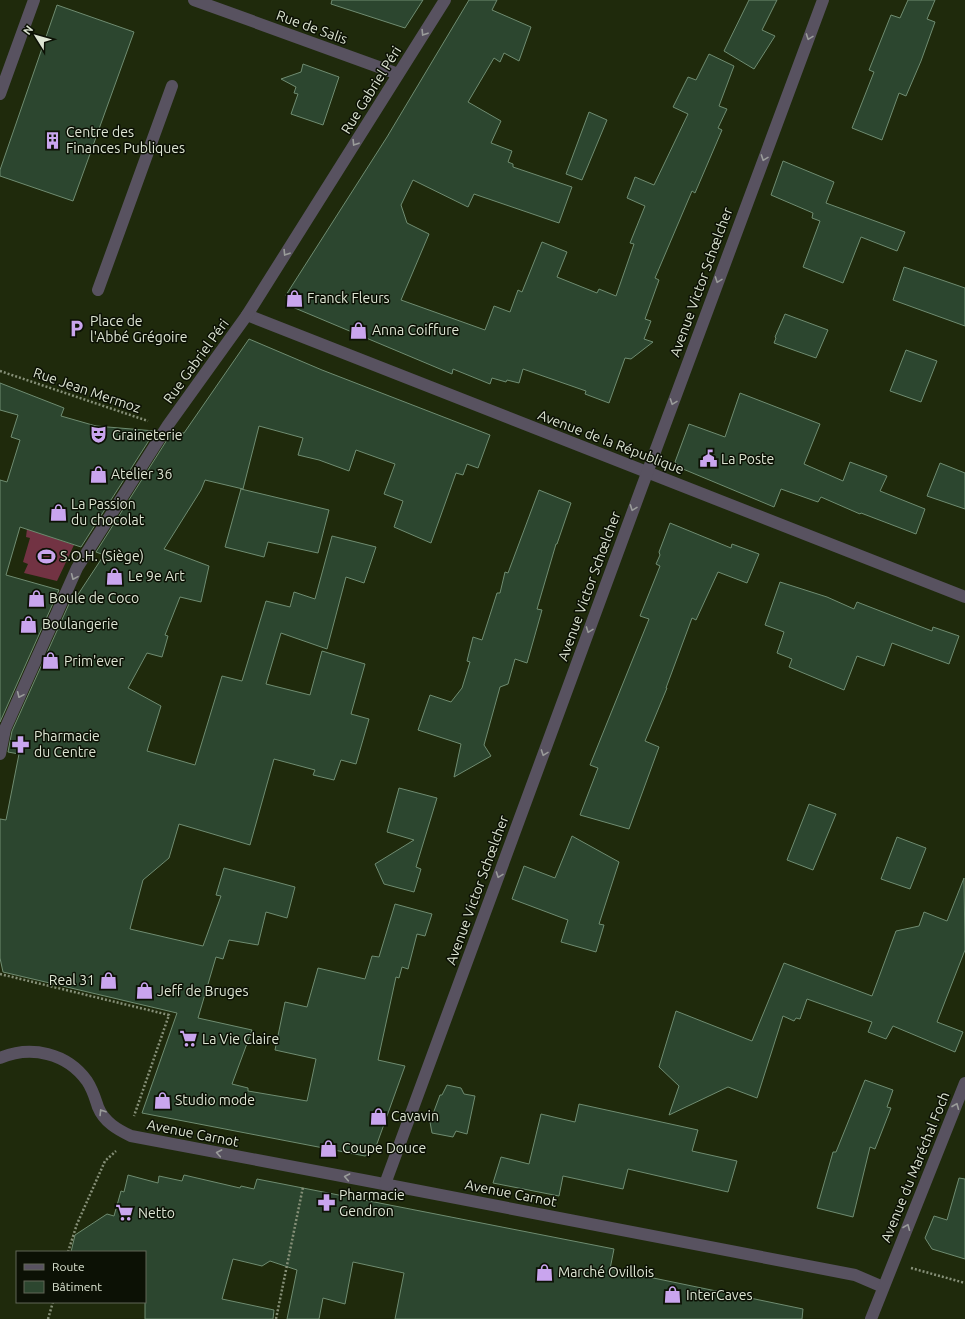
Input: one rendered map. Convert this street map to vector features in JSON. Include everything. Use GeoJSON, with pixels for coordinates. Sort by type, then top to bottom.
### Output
{"type":"FeatureCollection","features":[{"type":"Feature","properties":{"kind":"street"},"geometry":{"type":"LineString","coordinates":[[0,94],[34,0]]}},
{"type":"Feature","properties":{"kind":"street","name":"Rue de Salis"},"geometry":{"type":"LineString","coordinates":[[194,0],[398,74]]}},
{"type":"Feature","properties":{"kind":"street","name":"Rue Gabriel Péri"},"geometry":{"type":"LineString","coordinates":[[0,754],[2,728],[77,568],[168,425],[247,315],[445,0]]}},
{"type":"Feature","properties":{"kind":"street","name":"Avenue Victor Schœlcher"},"geometry":{"type":"LineString","coordinates":[[385,1184],[647,472],[823,0]]}},
{"type":"Feature","properties":{"kind":"street"},"geometry":{"type":"LineString","coordinates":[[98,290],[172,86]]}},
{"type":"Feature","properties":{"kind":"street","name":"Avenue de la République"},"geometry":{"type":"LineString","coordinates":[[247,315],[965,597]]}},
{"type":"Feature","properties":{"kind":"street","name":"Avenue Carnot"},"geometry":{"type":"LineString","coordinates":[[0,1058],[10,1054],[39,1052],[53,1055],[66,1062],[78,1070],[87,1081],[94,1094],[98,1107],[107,1120],[117,1130],[132,1136],[855,1275],[883,1287]]}},
{"type":"Feature","properties":{"kind":"street","name":"Avenue du Maréchal Foch"},"geometry":{"type":"LineString","coordinates":[[871,1319],[965,1083]]}},
{"type":"Feature","properties":{"kind":"path","name":"Rue Jean Mermoz"},"geometry":{"type":"LineString","coordinates":[[0,371],[142,420],[168,425]]}},
{"type":"Feature","properties":{"kind":"path"},"geometry":{"type":"LineString","coordinates":[[0,974],[169,1015],[134,1116],[132,1136]]}},
{"type":"Feature","properties":{"kind":"path"},"geometry":{"type":"LineString","coordinates":[[68,1251],[77,1224],[105,1161]]}},
{"type":"Feature","properties":{"kind":"path"},"geometry":{"type":"LineString","coordinates":[[276,1319],[306,1169]]}},
{"type":"Feature","properties":{"kind":"path"},"geometry":{"type":"LineString","coordinates":[[893,1263],[965,1283]]}},
{"type":"Feature","properties":{"kind":"path"},"geometry":{"type":"LineString","coordinates":[[48,1319],[53,1303]]}},
{"type":"Feature","properties":{"kind":"shaded area","name":"S.O.H. (Siège)"},"geometry":{"type":"Polygon","coordinates":[[[27,529],[74,545],[57,581],[24,573],[28,564],[23,562],[30,538],[26,537],[27,529]]]}},
{"type":"Feature","properties":{"kind":"building"},"geometry":{"type":"Polygon","coordinates":[[[332,0],[423,0],[405,28],[331,4],[332,0]]]}},
{"type":"Feature","properties":{"kind":"building"},"geometry":{"type":"Polygon","coordinates":[[[469,0],[497,0],[492,10],[531,27],[519,61],[504,53],[500,62],[494,58],[468,102],[501,121],[491,143],[512,151],[508,162],[513,164],[513,167],[572,187],[559,223],[474,194],[468,207],[413,180],[401,205],[407,223],[429,234],[401,300],[485,330],[494,306],[510,312],[518,290],[522,292],[542,242],[567,252],[557,277],[597,293],[599,289],[616,296],[634,244],[630,243],[645,206],[627,198],[635,177],[654,185],[688,114],[673,107],[688,77],[696,80],[709,54],[734,66],[719,106],[727,109],[718,128],[722,130],[695,193],[692,191],[655,278],[659,280],[645,319],[651,321],[644,339],[653,342],[631,359],[625,358],[609,403],[585,394],[586,391],[523,369],[519,383],[507,380],[506,382],[492,378],[490,384],[453,369],[452,374],[290,306],[286,295],[387,137],[469,0]]]}},
{"type":"Feature","properties":{"kind":"building"},"geometry":{"type":"Polygon","coordinates":[[[749,0],[777,0],[762,30],[775,36],[754,69],[724,51],[749,0]]]}},
{"type":"Feature","properties":{"kind":"building"},"geometry":{"type":"Polygon","coordinates":[[[908,0],[935,0],[927,19],[935,22],[906,96],[899,93],[882,140],[852,128],[874,72],[869,70],[891,15],[900,18],[908,0]]]}},
{"type":"Feature","properties":{"kind":"building"},"geometry":{"type":"Polygon","coordinates":[[[57,5],[134,32],[73,201],[0,176],[0,170],[57,5]]]}},
{"type":"Feature","properties":{"kind":"building"},"geometry":{"type":"Polygon","coordinates":[[[303,64],[339,77],[323,125],[291,114],[298,94],[294,93],[296,87],[281,79],[301,72],[303,64]]]}},
{"type":"Feature","properties":{"kind":"building"},"geometry":{"type":"Polygon","coordinates":[[[589,112],[607,120],[582,180],[566,174],[589,112]]]}},
{"type":"Feature","properties":{"kind":"building"},"geometry":{"type":"Polygon","coordinates":[[[783,161],[834,182],[826,203],[905,232],[897,251],[861,237],[843,283],[803,267],[820,221],[812,218],[813,213],[771,195],[783,161]]]}},
{"type":"Feature","properties":{"kind":"building"},"geometry":{"type":"Polygon","coordinates":[[[904,267],[965,288],[965,326],[893,300],[904,267]]]}},
{"type":"Feature","properties":{"kind":"building"},"geometry":{"type":"Polygon","coordinates":[[[785,314],[828,330],[816,358],[774,343],[785,314]]]}},
{"type":"Feature","properties":{"kind":"building"},"geometry":{"type":"Polygon","coordinates":[[[249,339],[322,370],[490,435],[478,468],[467,464],[463,475],[456,473],[431,543],[394,527],[403,501],[384,494],[395,464],[356,450],[349,471],[319,460],[298,455],[303,438],[259,426],[243,489],[205,480],[201,490],[164,549],[209,566],[201,602],[180,597],[165,635],[168,636],[162,657],[147,653],[128,688],[161,706],[147,751],[195,765],[222,676],[242,681],[266,601],[290,607],[294,592],[315,599],[332,536],[376,547],[364,583],[346,577],[327,649],[281,633],[266,684],[310,695],[322,651],[365,664],[351,714],[369,719],[356,764],[341,760],[334,780],[313,775],[315,770],[274,759],[250,845],[179,824],[169,858],[143,880],[130,929],[203,946],[221,896],[216,895],[224,868],[295,887],[287,918],[266,912],[258,945],[229,940],[223,959],[216,957],[198,1018],[252,1030],[232,1084],[248,1088],[248,1091],[307,1101],[316,1059],[275,1050],[285,1002],[307,1007],[318,968],[365,979],[372,956],[379,957],[395,904],[432,914],[425,936],[417,934],[408,969],[402,967],[399,978],[396,977],[378,1060],[405,1066],[374,1152],[365,1156],[142,1113],[177,1013],[3,972],[0,958],[0,819],[6,820],[19,754],[8,752],[12,731],[73,595],[77,596],[104,555],[96,552],[172,432],[184,433],[249,339]]]}},
{"type":"Feature","properties":{"kind":"building"},"geometry":{"type":"Polygon","coordinates":[[[906,350],[937,361],[921,402],[890,391],[906,350]]]}},
{"type":"Feature","properties":{"kind":"building"},"geometry":{"type":"Polygon","coordinates":[[[0,383],[64,408],[61,416],[96,426],[155,431],[81,547],[20,527],[6,575],[59,590],[0,722],[0,480],[7,482],[20,440],[11,437],[18,415],[0,410],[0,383]]]}},
{"type":"Feature","properties":{"kind":"building"},"geometry":{"type":"Polygon","coordinates":[[[740,393],[820,424],[804,464],[843,481],[850,462],[887,476],[880,491],[925,509],[916,534],[861,513],[860,514],[821,497],[818,502],[781,489],[774,507],[683,469],[675,462],[689,424],[725,437],[740,393]]]}},
{"type":"Feature","properties":{"kind":"building"},"geometry":{"type":"Polygon","coordinates":[[[940,463],[965,473],[965,509],[927,496],[940,463]]]}},
{"type":"Feature","properties":{"kind":"building"},"geometry":{"type":"Polygon","coordinates":[[[241,489],[329,510],[318,553],[268,542],[264,557],[225,547],[241,489]]]}},
{"type":"Feature","properties":{"kind":"building"},"geometry":{"type":"Polygon","coordinates":[[[539,490],[571,503],[556,544],[537,609],[542,610],[527,663],[515,659],[508,684],[500,687],[484,745],[491,756],[454,777],[461,744],[418,730],[430,695],[451,702],[462,688],[470,662],[467,661],[473,637],[482,640],[497,593],[500,593],[505,572],[508,573],[539,490]]]}},
{"type":"Feature","properties":{"kind":"building"},"geometry":{"type":"Polygon","coordinates":[[[670,523],[731,548],[732,544],[759,554],[747,583],[718,572],[696,620],[692,618],[667,688],[645,741],[659,747],[629,829],[580,815],[598,768],[590,765],[649,619],[640,616],[660,566],[656,564],[670,523]]]}},
{"type":"Feature","properties":{"kind":"building"},"geometry":{"type":"Polygon","coordinates":[[[780,582],[827,597],[854,609],[857,602],[932,631],[933,627],[959,636],[949,664],[892,643],[884,666],[857,656],[844,690],[789,667],[792,659],[777,653],[784,632],[765,625],[780,582]]]}},
{"type":"Feature","properties":{"kind":"building"},"geometry":{"type":"Polygon","coordinates":[[[399,788],[437,798],[416,867],[421,869],[414,892],[384,884],[375,864],[414,840],[387,832],[399,788]]]}},
{"type":"Feature","properties":{"kind":"building"},"geometry":{"type":"Polygon","coordinates":[[[809,804],[836,814],[813,870],[787,860],[809,804]]]}},
{"type":"Feature","properties":{"kind":"building"},"geometry":{"type":"Polygon","coordinates":[[[572,836],[619,862],[599,924],[604,925],[596,952],[561,942],[568,920],[512,899],[524,866],[555,878],[572,836]]]}},
{"type":"Feature","properties":{"kind":"building"},"geometry":{"type":"Polygon","coordinates":[[[897,837],[926,848],[910,889],[881,879],[897,837]]]}},
{"type":"Feature","properties":{"kind":"building"},"geometry":{"type":"Polygon","coordinates":[[[964,878],[965,950],[937,1022],[963,1032],[955,1052],[893,1026],[886,1039],[868,1032],[872,1022],[807,999],[800,1019],[796,1018],[794,1021],[783,1016],[757,1098],[728,1087],[669,1115],[679,1086],[659,1067],[676,1011],[752,1041],[784,963],[872,996],[896,931],[919,926],[924,912],[947,921],[964,878]]]}},
{"type":"Feature","properties":{"kind":"building"},"geometry":{"type":"Polygon","coordinates":[[[865,1080],[893,1090],[887,1107],[891,1108],[875,1149],[870,1147],[853,1217],[817,1208],[833,1152],[836,1152],[865,1080]]]}},
{"type":"Feature","properties":{"kind":"building"},"geometry":{"type":"Polygon","coordinates":[[[447,1085],[461,1088],[464,1094],[475,1096],[467,1134],[456,1131],[453,1137],[432,1133],[430,1122],[440,1095],[442,1095],[447,1085]]]}},
{"type":"Feature","properties":{"kind":"building"},"geometry":{"type":"Polygon","coordinates":[[[579,1104],[698,1130],[692,1151],[737,1161],[728,1192],[628,1169],[623,1189],[563,1176],[559,1196],[493,1183],[501,1157],[529,1164],[541,1114],[575,1122],[579,1104]]]}},
{"type":"Feature","properties":{"kind":"building"},"geometry":{"type":"Polygon","coordinates":[[[128,1175],[158,1183],[159,1176],[182,1181],[184,1175],[240,1188],[241,1186],[254,1189],[257,1179],[614,1249],[610,1269],[803,1309],[802,1319],[395,1319],[404,1273],[353,1262],[345,1304],[323,1298],[319,1319],[287,1319],[297,1270],[270,1261],[262,1266],[233,1259],[222,1299],[274,1310],[273,1319],[145,1319],[146,1251],[71,1251],[75,1235],[107,1214],[114,1216],[121,1191],[124,1192],[128,1175]]]}},
{"type":"Feature","properties":{"kind":"building"},"geometry":{"type":"Polygon","coordinates":[[[959,1178],[965,1179],[965,1259],[932,1249],[925,1238],[934,1216],[947,1220],[959,1178]]]}},
{"type":"Feature","properties":{"kind":"place","name":"Centre des Finances Publiques"},"geometry":{"type":"Point","coordinates":[53,140]}},
{"type":"Feature","properties":{"kind":"place","name":"Franck Fleurs"},"geometry":{"type":"Point","coordinates":[294,298]}},
{"type":"Feature","properties":{"kind":"place","name":"Place de l'Abbé Grégoire"},"geometry":{"type":"Point","coordinates":[77,329]}},
{"type":"Feature","properties":{"kind":"place","name":"Anna Coiffure"},"geometry":{"type":"Point","coordinates":[359,330]}},
{"type":"Feature","properties":{"kind":"place","name":"Graineterie"},"geometry":{"type":"Point","coordinates":[99,435]}},
{"type":"Feature","properties":{"kind":"place","name":"La Poste"},"geometry":{"type":"Point","coordinates":[708,459]}},
{"type":"Feature","properties":{"kind":"place","name":"Atelier 36"},"geometry":{"type":"Point","coordinates":[98,474]}},
{"type":"Feature","properties":{"kind":"place","name":"La Passion du chocolat"},"geometry":{"type":"Point","coordinates":[58,512]}},
{"type":"Feature","properties":{"kind":"place","name":"S.O.H. (Siège)"},"geometry":{"type":"Point","coordinates":[47,556]}},
{"type":"Feature","properties":{"kind":"place","name":"Le 9e Art"},"geometry":{"type":"Point","coordinates":[115,576]}},
{"type":"Feature","properties":{"kind":"place","name":"Boule de Coco"},"geometry":{"type":"Point","coordinates":[36,598]}},
{"type":"Feature","properties":{"kind":"place","name":"Boulangerie"},"geometry":{"type":"Point","coordinates":[29,624]}},
{"type":"Feature","properties":{"kind":"place","name":"Prim'ever"},"geometry":{"type":"Point","coordinates":[51,661]}},
{"type":"Feature","properties":{"kind":"place","name":"Pharmacie du Centre"},"geometry":{"type":"Point","coordinates":[21,744]}},
{"type":"Feature","properties":{"kind":"place","name":"Real 31"},"geometry":{"type":"Point","coordinates":[108,980]}},
{"type":"Feature","properties":{"kind":"place","name":"Jeff de Bruges"},"geometry":{"type":"Point","coordinates":[144,991]}},
{"type":"Feature","properties":{"kind":"place","name":"La Vie Claire"},"geometry":{"type":"Point","coordinates":[189,1039]}},
{"type":"Feature","properties":{"kind":"place","name":"Studio mode"},"geometry":{"type":"Point","coordinates":[162,1100]}},
{"type":"Feature","properties":{"kind":"place","name":"Cavavin"},"geometry":{"type":"Point","coordinates":[378,1116]}},
{"type":"Feature","properties":{"kind":"place","name":"Coupe Douce"},"geometry":{"type":"Point","coordinates":[329,1148]}},
{"type":"Feature","properties":{"kind":"place","name":"Pharmacie Gendron"},"geometry":{"type":"Point","coordinates":[326,1203]}},
{"type":"Feature","properties":{"kind":"place","name":"Netto"},"geometry":{"type":"Point","coordinates":[125,1213]}},
{"type":"Feature","properties":{"kind":"place","name":"Marché Ovillois"},"geometry":{"type":"Point","coordinates":[545,1272]}},
{"type":"Feature","properties":{"kind":"place","name":"InterCaves"},"geometry":{"type":"Point","coordinates":[673,1295]}}]}
